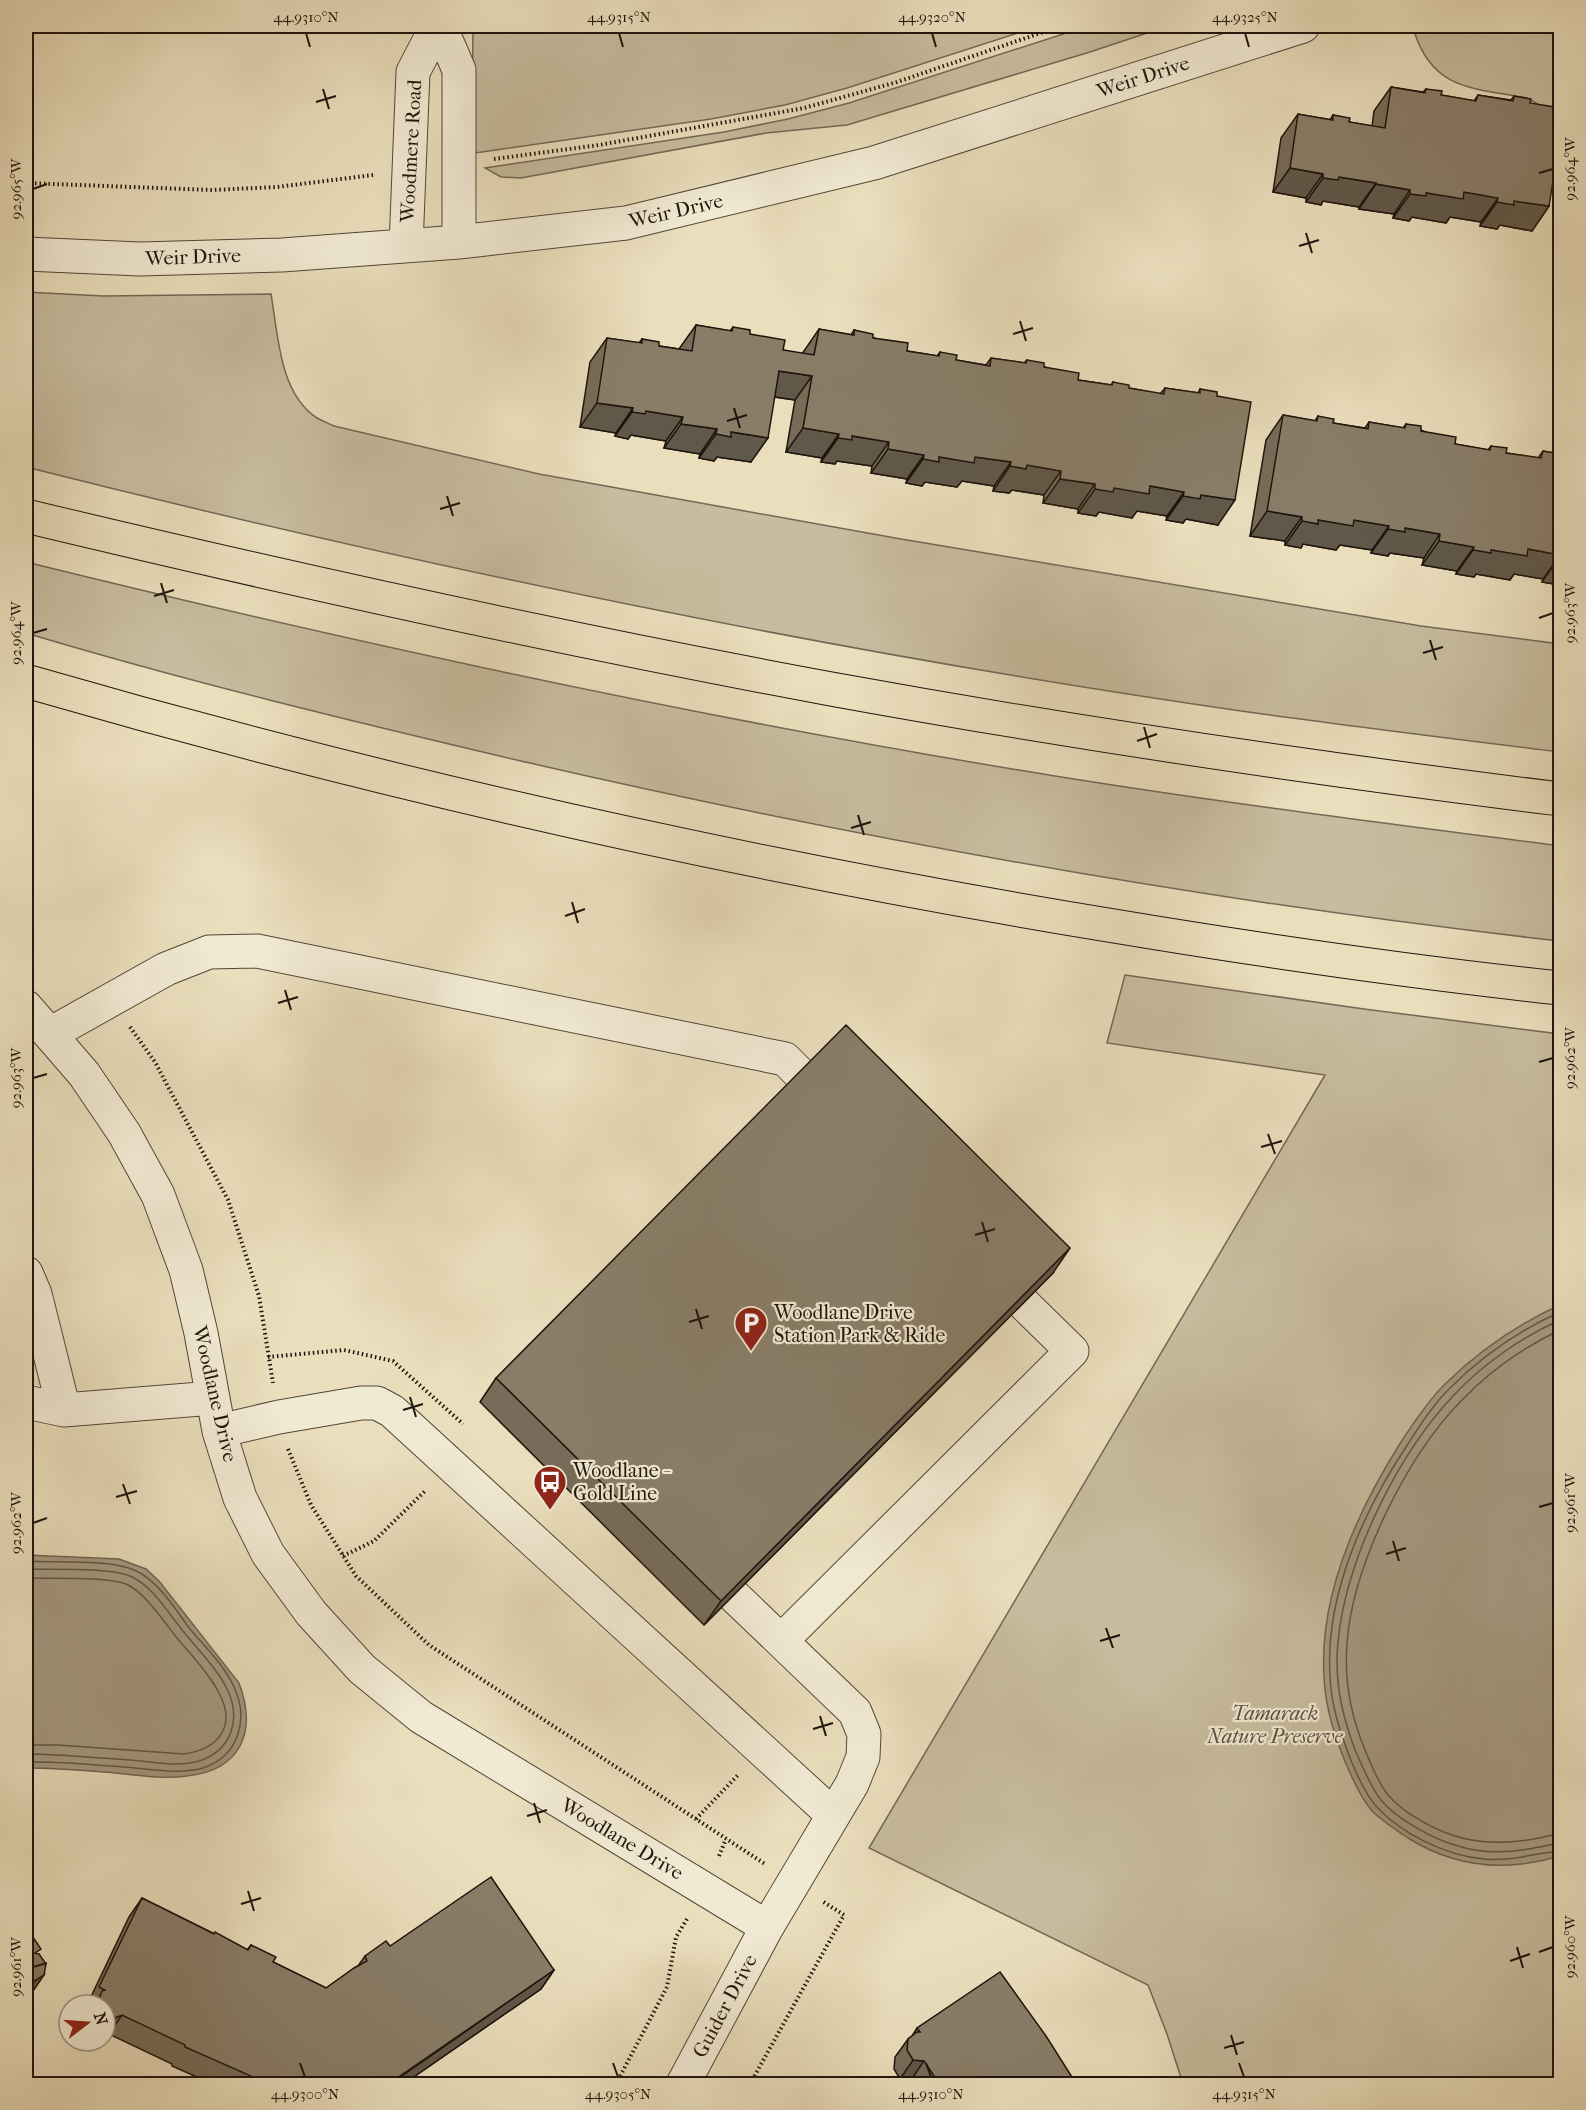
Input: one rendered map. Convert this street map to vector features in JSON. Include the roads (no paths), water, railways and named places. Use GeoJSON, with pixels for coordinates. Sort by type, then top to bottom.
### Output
{"type":"FeatureCollection","features":[{"type":"Feature","properties":{"kind":"highway"},"geometry":{"type":"LineString","coordinates":[[26,516],[483,620],[833,689],[1079,731],[1560,799]]}},
{"type":"Feature","properties":{"kind":"highway"},"geometry":{"type":"LineString","coordinates":[[26,681],[403,782],[747,859],[909,891],[1198,940],[1560,988]]}},
{"type":"Feature","properties":{"kind":"street","name":"Woodmere Road"},"geometry":{"type":"LineString","coordinates":[[438,26],[459,70],[459,242]]}},
{"type":"Feature","properties":{"kind":"street","name":"Woodmere Road"},"geometry":{"type":"LineString","coordinates":[[406,246],[413,72],[438,26]]}},
{"type":"Feature","properties":{"kind":"street","name":"Weir Drive"},"geometry":{"type":"LineString","coordinates":[[26,254],[140,259],[282,255],[459,242],[626,223],[874,163],[1303,26]]}},
{"type":"Feature","properties":{"kind":"street"},"geometry":{"type":"LineString","coordinates":[[50,1034],[166,969],[209,952],[257,951],[785,1059],[803,1077]]}},
{"type":"Feature","properties":{"kind":"street","name":"Woodlane Drive"},"geometry":{"type":"LineString","coordinates":[[26,1006],[84,1074],[124,1133],[158,1195],[186,1270],[201,1333],[219,1431],[240,1498],[268,1554],[311,1613],[362,1669],[421,1717],[767,1927]]}},
{"type":"Feature","properties":{"kind":"street"},"geometry":{"type":"LineString","coordinates":[[26,1273],[35,1294],[64,1410]]}},
{"type":"Feature","properties":{"kind":"street"},"geometry":{"type":"LineString","coordinates":[[781,1641],[1072,1352],[1023,1303]]}},
{"type":"Feature","properties":{"kind":"street"},"geometry":{"type":"LineString","coordinates":[[26,1402],[64,1410],[213,1398]]}},
{"type":"Feature","properties":{"kind":"street"},"geometry":{"type":"LineString","coordinates":[[219,1431],[361,1402],[377,1403],[392,1411],[833,1815]]}},
{"type":"Feature","properties":{"kind":"street","name":"Guider Drive"},"geometry":{"type":"LineString","coordinates":[[683,2085],[767,1927],[852,1784],[863,1757],[864,1734],[855,1712],[733,1595]]}},
{"type":"Feature","properties":{"kind":"water"},"geometry":{"type":"Polygon","coordinates":[[[1560,1305],[1560,1856],[1521,1864],[1482,1864],[1445,1856],[1426,1848],[1385,1822],[1372,1811],[1364,1799],[1340,1749],[1328,1708],[1324,1676],[1324,1645],[1328,1614],[1344,1553],[1356,1524],[1385,1468],[1433,1397],[1485,1350],[1529,1321],[1560,1305]]]}},
{"type":"Feature","properties":{"kind":"water"},"geometry":{"type":"Polygon","coordinates":[[[26,1555],[119,1559],[146,1569],[159,1581],[239,1683],[246,1717],[245,1732],[232,1757],[221,1766],[206,1772],[177,1777],[26,1768],[26,1555]]]}},
{"type":"Feature","properties":{"kind":"place","name":"Woodlane Drive Station Park & Ride"},"geometry":{"type":"Point","coordinates":[751,1352]}},
{"type":"Feature","properties":{"kind":"place","name":"Woodlane - Gold Line"},"geometry":{"type":"Point","coordinates":[550,1511]}},
{"type":"Feature","properties":{"kind":"park label","name":"Tamarack Nature Preserve"},"geometry":{"type":"Point","coordinates":[1275,1724]}}]}
